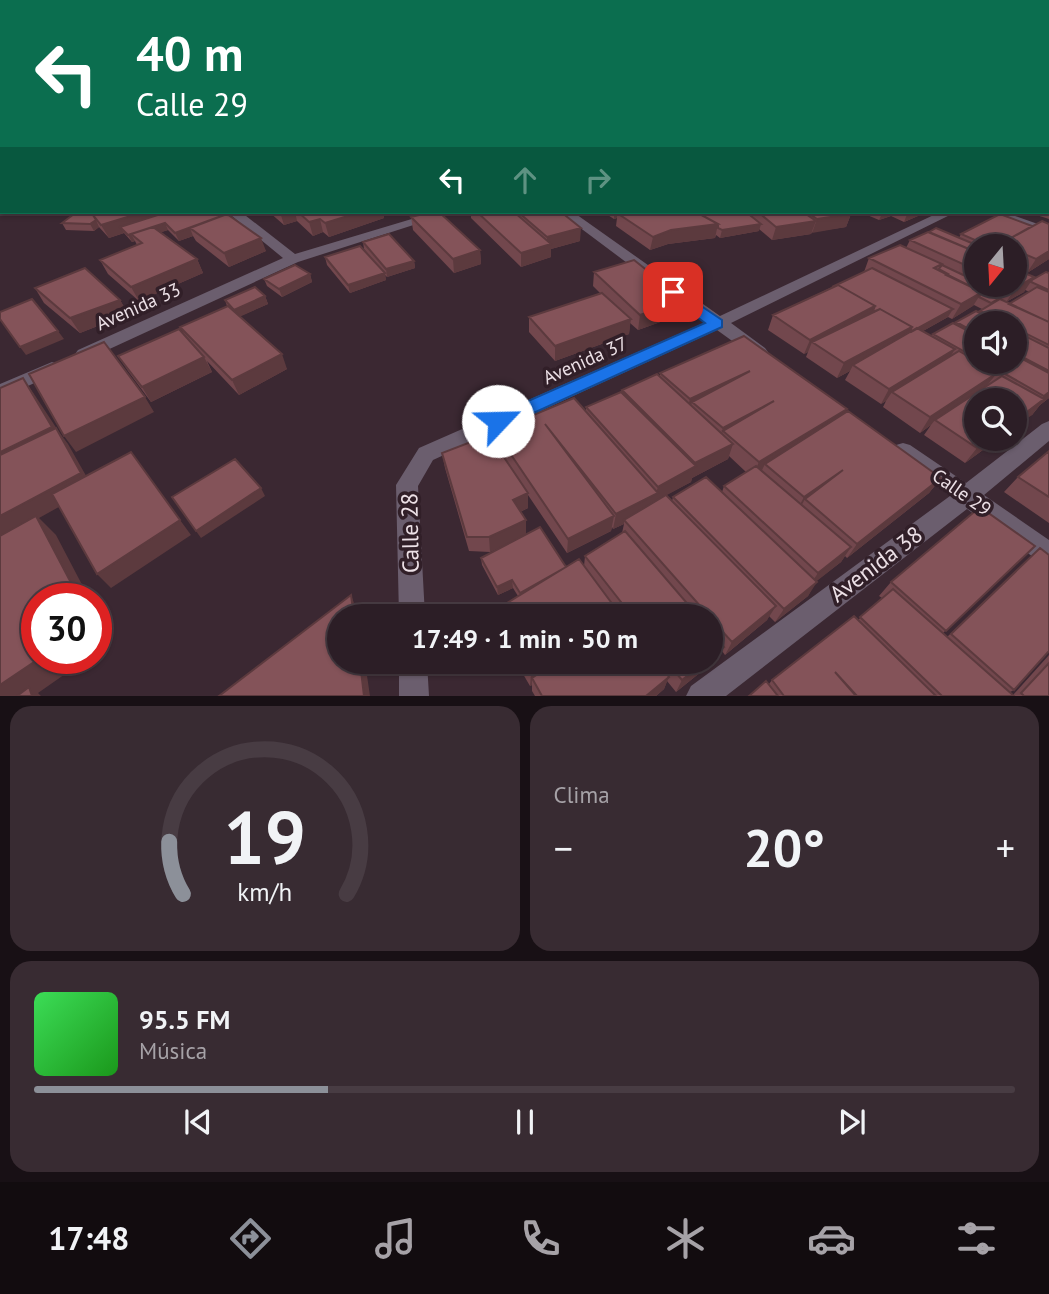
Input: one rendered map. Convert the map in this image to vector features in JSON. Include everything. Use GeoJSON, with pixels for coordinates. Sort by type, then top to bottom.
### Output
{"type":"FeatureCollection","features":[{"type":"Feature","properties":{"kind":"street"},"geometry":{"type":"LineString","coordinates":[[236,214],[293,259]]}},
{"type":"Feature","properties":{"kind":"street","name":"Avenida 33"},"geometry":{"type":"LineString","coordinates":[[0,392],[293,259],[441,214]]}},
{"type":"Feature","properties":{"kind":"street"},"geometry":{"type":"LineString","coordinates":[[568,214],[716,324],[774,363]]}},
{"type":"Feature","properties":{"kind":"street","name":"Avenida 37"},"geometry":{"type":"LineString","coordinates":[[426,454],[716,324],[946,214]]}},
{"type":"Feature","properties":{"kind":"street"},"geometry":{"type":"LineString","coordinates":[[998,214],[1049,233]]}},
{"type":"Feature","properties":{"kind":"street","name":"Avenida 38"},"geometry":{"type":"LineString","coordinates":[[701,695],[967,496],[1049,429]]}},
{"type":"Feature","properties":{"kind":"street","name":"Calle 29"},"geometry":{"type":"LineString","coordinates":[[888,441],[1049,554]]}},
{"type":"Feature","properties":{"kind":"street","name":"Calle 28"},"geometry":{"type":"LineString","coordinates":[[412,604],[407,485],[426,454]]}},
{"type":"Feature","properties":{"kind":"street"},"geometry":{"type":"LineString","coordinates":[[413,674],[414,695]]}},
{"type":"Feature","properties":{"kind":"building"},"geometry":{"type":"Polygon","coordinates":[[[74,214],[93,215],[96,220],[90,224],[62,223],[74,214]]]}},
{"type":"Feature","properties":{"kind":"building"},"geometry":{"type":"Polygon","coordinates":[[[96,214],[137,214],[101,225],[93,215],[96,214]]]}},
{"type":"Feature","properties":{"kind":"building"},"geometry":{"type":"Polygon","coordinates":[[[161,214],[227,214],[175,233],[165,223],[128,235],[120,227],[161,214]]]}},
{"type":"Feature","properties":{"kind":"building"},"geometry":{"type":"Polygon","coordinates":[[[227,214],[261,238],[224,253],[190,228],[227,214]]]}},
{"type":"Feature","properties":{"kind":"building"},"geometry":{"type":"Polygon","coordinates":[[[300,214],[354,214],[325,223],[320,219],[309,222],[300,214]]]}},
{"type":"Feature","properties":{"kind":"building"},"geometry":{"type":"Polygon","coordinates":[[[441,214],[480,250],[453,259],[411,217],[441,214]]]}},
{"type":"Feature","properties":{"kind":"building"},"geometry":{"type":"Polygon","coordinates":[[[479,214],[516,214],[551,244],[521,253],[479,214]]]}},
{"type":"Feature","properties":{"kind":"building"},"geometry":{"type":"Polygon","coordinates":[[[520,214],[564,214],[581,228],[547,237],[520,214]]]}},
{"type":"Feature","properties":{"kind":"building"},"geometry":{"type":"Polygon","coordinates":[[[618,214],[700,214],[718,224],[671,230],[653,237],[618,214]]]}},
{"type":"Feature","properties":{"kind":"building"},"geometry":{"type":"Polygon","coordinates":[[[700,214],[748,214],[761,224],[722,230],[718,228],[718,224],[700,214]]]}},
{"type":"Feature","properties":{"kind":"building"},"geometry":{"type":"Polygon","coordinates":[[[760,214],[806,214],[816,221],[776,227],[760,214]]]}},
{"type":"Feature","properties":{"kind":"building"},"geometry":{"type":"Polygon","coordinates":[[[810,214],[851,214],[817,219],[810,214]]]}},
{"type":"Feature","properties":{"kind":"building"},"geometry":{"type":"Polygon","coordinates":[[[1000,214],[1032,226],[1018,234],[961,234],[1000,214]]]}},
{"type":"Feature","properties":{"kind":"building"},"geometry":{"type":"Polygon","coordinates":[[[1042,221],[1049,224],[1049,251],[1036,259],[1027,255],[1027,234],[1018,234],[1042,221]]]}},
{"type":"Feature","properties":{"kind":"building"},"geometry":{"type":"Polygon","coordinates":[[[153,227],[197,259],[131,287],[100,260],[142,243],[131,234],[153,227]]]}},
{"type":"Feature","properties":{"kind":"building"},"geometry":{"type":"Polygon","coordinates":[[[936,228],[964,240],[964,247],[929,232],[936,228]]]}},
{"type":"Feature","properties":{"kind":"building"},"geometry":{"type":"Polygon","coordinates":[[[928,232],[964,247],[964,265],[910,240],[928,232]]]}},
{"type":"Feature","properties":{"kind":"building"},"geometry":{"type":"Polygon","coordinates":[[[389,234],[414,261],[386,269],[363,242],[389,234]]]}},
{"type":"Feature","properties":{"kind":"building"},"geometry":{"type":"Polygon","coordinates":[[[900,245],[942,264],[934,268],[964,283],[964,298],[972,298],[961,304],[869,258],[900,245]]]}},
{"type":"Feature","properties":{"kind":"building"},"geometry":{"type":"Polygon","coordinates":[[[360,246],[385,273],[348,285],[325,257],[360,246]]]}},
{"type":"Feature","properties":{"kind":"building"},"geometry":{"type":"Polygon","coordinates":[[[634,260],[684,300],[640,315],[594,272],[634,260]]]}},
{"type":"Feature","properties":{"kind":"building"},"geometry":{"type":"Polygon","coordinates":[[[295,265],[310,274],[279,289],[264,279],[295,265]]]}},
{"type":"Feature","properties":{"kind":"building"},"geometry":{"type":"Polygon","coordinates":[[[942,265],[964,275],[964,284],[946,275],[948,274],[939,269],[942,265]]]}},
{"type":"Feature","properties":{"kind":"building"},"geometry":{"type":"Polygon","coordinates":[[[85,268],[120,300],[70,318],[35,288],[85,268]]]}},
{"type":"Feature","properties":{"kind":"building"},"geometry":{"type":"Polygon","coordinates":[[[872,268],[953,309],[911,332],[912,327],[880,309],[873,311],[875,306],[838,285],[832,287],[872,268]]]}},
{"type":"Feature","properties":{"kind":"building"},"geometry":{"type":"Polygon","coordinates":[[[1046,272],[1049,273],[1049,290],[1031,282],[1046,272]]]}},
{"type":"Feature","properties":{"kind":"building"},"geometry":{"type":"Polygon","coordinates":[[[838,285],[875,306],[810,340],[773,315],[838,285]]]}},
{"type":"Feature","properties":{"kind":"building"},"geometry":{"type":"Polygon","coordinates":[[[255,287],[265,296],[234,310],[225,300],[255,287]]]}},
{"type":"Feature","properties":{"kind":"building"},"geometry":{"type":"Polygon","coordinates":[[[1037,287],[1049,292],[1049,322],[1009,304],[1019,298],[1027,298],[1027,293],[1037,287]]]}},
{"type":"Feature","properties":{"kind":"building"},"geometry":{"type":"Polygon","coordinates":[[[602,293],[631,319],[555,346],[529,317],[602,293]]]}},
{"type":"Feature","properties":{"kind":"building"},"geometry":{"type":"Polygon","coordinates":[[[981,298],[1000,298],[991,303],[981,298]]]}},
{"type":"Feature","properties":{"kind":"building"},"geometry":{"type":"Polygon","coordinates":[[[32,299],[58,331],[20,347],[0,319],[0,312],[32,299]]]}},
{"type":"Feature","properties":{"kind":"building"},"geometry":{"type":"Polygon","coordinates":[[[1000,299],[1026,311],[980,311],[1000,299]]]}},
{"type":"Feature","properties":{"kind":"building"},"geometry":{"type":"Polygon","coordinates":[[[228,306],[282,354],[232,380],[180,327],[228,306]]]}},
{"type":"Feature","properties":{"kind":"building"},"geometry":{"type":"Polygon","coordinates":[[[880,309],[912,327],[844,363],[812,342],[880,309]]]}},
{"type":"Feature","properties":{"kind":"building"},"geometry":{"type":"Polygon","coordinates":[[[1027,312],[1049,322],[1049,345],[1027,334],[1027,312]]]}},
{"type":"Feature","properties":{"kind":"building"},"geometry":{"type":"Polygon","coordinates":[[[964,318],[964,326],[956,322],[964,318]]]}},
{"type":"Feature","properties":{"kind":"building"},"geometry":{"type":"Polygon","coordinates":[[[953,323],[964,329],[964,351],[933,334],[953,323]]]}},
{"type":"Feature","properties":{"kind":"building"},"geometry":{"type":"Polygon","coordinates":[[[917,328],[955,349],[889,389],[853,365],[917,328]]]}},
{"type":"Feature","properties":{"kind":"building"},"geometry":{"type":"Polygon","coordinates":[[[179,329],[204,357],[142,387],[118,356],[179,329]]]}},
{"type":"Feature","properties":{"kind":"building"},"geometry":{"type":"Polygon","coordinates":[[[744,336],[847,409],[759,462],[723,431],[774,401],[723,428],[692,402],[750,371],[690,399],[660,373],[744,336]]]}},
{"type":"Feature","properties":{"kind":"building"},"geometry":{"type":"Polygon","coordinates":[[[1027,337],[1049,348],[1049,371],[1027,359],[1027,337]]]}},
{"type":"Feature","properties":{"kind":"building"},"geometry":{"type":"Polygon","coordinates":[[[104,342],[145,397],[64,436],[29,374],[104,342]]]}},
{"type":"Feature","properties":{"kind":"building"},"geometry":{"type":"Polygon","coordinates":[[[959,351],[964,354],[964,374],[995,374],[974,388],[964,388],[964,395],[930,417],[892,392],[959,351]]]}},
{"type":"Feature","properties":{"kind":"building"},"geometry":{"type":"Polygon","coordinates":[[[1027,361],[1049,373],[1049,392],[1044,396],[1005,374],[1027,374],[1027,361]]]}},
{"type":"Feature","properties":{"kind":"building"},"geometry":{"type":"Polygon","coordinates":[[[657,374],[733,444],[695,463],[622,390],[657,374]]]}},
{"type":"Feature","properties":{"kind":"building"},"geometry":{"type":"Polygon","coordinates":[[[1002,376],[1024,388],[984,388],[1002,376]]]}},
{"type":"Feature","properties":{"kind":"building"},"geometry":{"type":"Polygon","coordinates":[[[23,378],[52,427],[0,452],[0,388],[23,378]]]}},
{"type":"Feature","properties":{"kind":"building"},"geometry":{"type":"Polygon","coordinates":[[[1027,390],[1044,399],[1027,412],[1027,390]]]}},
{"type":"Feature","properties":{"kind":"building"},"geometry":{"type":"Polygon","coordinates":[[[621,392],[696,466],[658,487],[586,407],[621,392]]]}},
{"type":"Feature","properties":{"kind":"building"},"geometry":{"type":"Polygon","coordinates":[[[574,398],[658,493],[616,514],[545,424],[614,516],[568,539],[495,431],[574,398]]]}},
{"type":"Feature","properties":{"kind":"building"},"geometry":{"type":"Polygon","coordinates":[[[964,401],[964,439],[935,420],[964,401]]]}},
{"type":"Feature","properties":{"kind":"building"},"geometry":{"type":"Polygon","coordinates":[[[848,411],[941,478],[857,544],[805,499],[843,470],[804,497],[765,464],[848,411]]]}},
{"type":"Feature","properties":{"kind":"building"},"geometry":{"type":"Polygon","coordinates":[[[56,428],[81,473],[0,516],[0,455],[56,428]]]}},
{"type":"Feature","properties":{"kind":"building"},"geometry":{"type":"Polygon","coordinates":[[[489,435],[528,493],[513,500],[526,520],[489,537],[467,537],[442,453],[489,435]]]}},
{"type":"Feature","properties":{"kind":"building"},"geometry":{"type":"Polygon","coordinates":[[[1049,451],[1049,497],[1018,477],[1049,451]]]}},
{"type":"Feature","properties":{"kind":"building"},"geometry":{"type":"Polygon","coordinates":[[[131,452],[180,520],[97,574],[52,494],[131,452]]]}},
{"type":"Feature","properties":{"kind":"building"},"geometry":{"type":"Polygon","coordinates":[[[235,459],[261,488],[196,531],[172,497],[235,459]]]}},
{"type":"Feature","properties":{"kind":"building"},"geometry":{"type":"Polygon","coordinates":[[[756,466],[851,547],[818,573],[724,486],[756,466]]]}},
{"type":"Feature","properties":{"kind":"building"},"geometry":{"type":"Polygon","coordinates":[[[706,477],[817,582],[784,609],[673,497],[706,477]]]}},
{"type":"Feature","properties":{"kind":"building"},"geometry":{"type":"Polygon","coordinates":[[[666,495],[776,606],[732,642],[723,632],[723,604],[698,604],[624,520],[666,495]]]}},
{"type":"Feature","properties":{"kind":"building"},"geometry":{"type":"Polygon","coordinates":[[[980,507],[1035,546],[946,631],[891,582],[980,507]]]}},
{"type":"Feature","properties":{"kind":"building"},"geometry":{"type":"Polygon","coordinates":[[[36,516],[71,583],[21,583],[21,671],[0,685],[0,536],[36,516]]]}},
{"type":"Feature","properties":{"kind":"building"},"geometry":{"type":"Polygon","coordinates":[[[540,527],[566,567],[520,593],[512,580],[497,587],[481,558],[540,527]]]}},
{"type":"Feature","properties":{"kind":"building"},"geometry":{"type":"Polygon","coordinates":[[[625,531],[688,604],[623,604],[585,556],[625,531]]]}},
{"type":"Feature","properties":{"kind":"building"},"geometry":{"type":"Polygon","coordinates":[[[1040,548],[1049,555],[1049,651],[1014,690],[951,634],[1040,548]]]}},
{"type":"Feature","properties":{"kind":"building"},"geometry":{"type":"Polygon","coordinates":[[[579,559],[612,604],[505,604],[579,559]]]}},
{"type":"Feature","properties":{"kind":"building"},"geometry":{"type":"Polygon","coordinates":[[[893,589],[1014,696],[942,696],[860,617],[893,589]]]}},
{"type":"Feature","properties":{"kind":"building"},"geometry":{"type":"Polygon","coordinates":[[[351,595],[352,604],[339,604],[351,595]]]}},
{"type":"Feature","properties":{"kind":"building"},"geometry":{"type":"Polygon","coordinates":[[[327,613],[327,674],[361,674],[364,696],[219,696],[327,613]]]}},
{"type":"Feature","properties":{"kind":"building"},"geometry":{"type":"Polygon","coordinates":[[[854,616],[936,696],[857,696],[835,672],[856,696],[784,696],[772,680],[854,616]]]}},
{"type":"Feature","properties":{"kind":"building"},"geometry":{"type":"Polygon","coordinates":[[[1049,663],[1049,696],[1024,696],[1021,693],[1049,663]]]}},
{"type":"Feature","properties":{"kind":"building"},"geometry":{"type":"Polygon","coordinates":[[[538,674],[667,674],[669,677],[646,696],[542,696],[532,678],[538,674]]]}},
{"type":"Feature","properties":{"kind":"building"},"geometry":{"type":"Polygon","coordinates":[[[677,674],[690,674],[682,680],[677,674]]]}},
{"type":"Feature","properties":{"kind":"building"},"geometry":{"type":"Polygon","coordinates":[[[766,681],[778,696],[749,696],[766,681]]]}},
{"type":"Feature","properties":{"kind":"building"},"geometry":{"type":"Polygon","coordinates":[[[29,687],[32,696],[17,696],[29,687]]]}},
{"type":"Feature","properties":{"kind":"route"},"geometry":{"type":"LineString","coordinates":[[498,421],[716,324],[673,292]]}}]}
